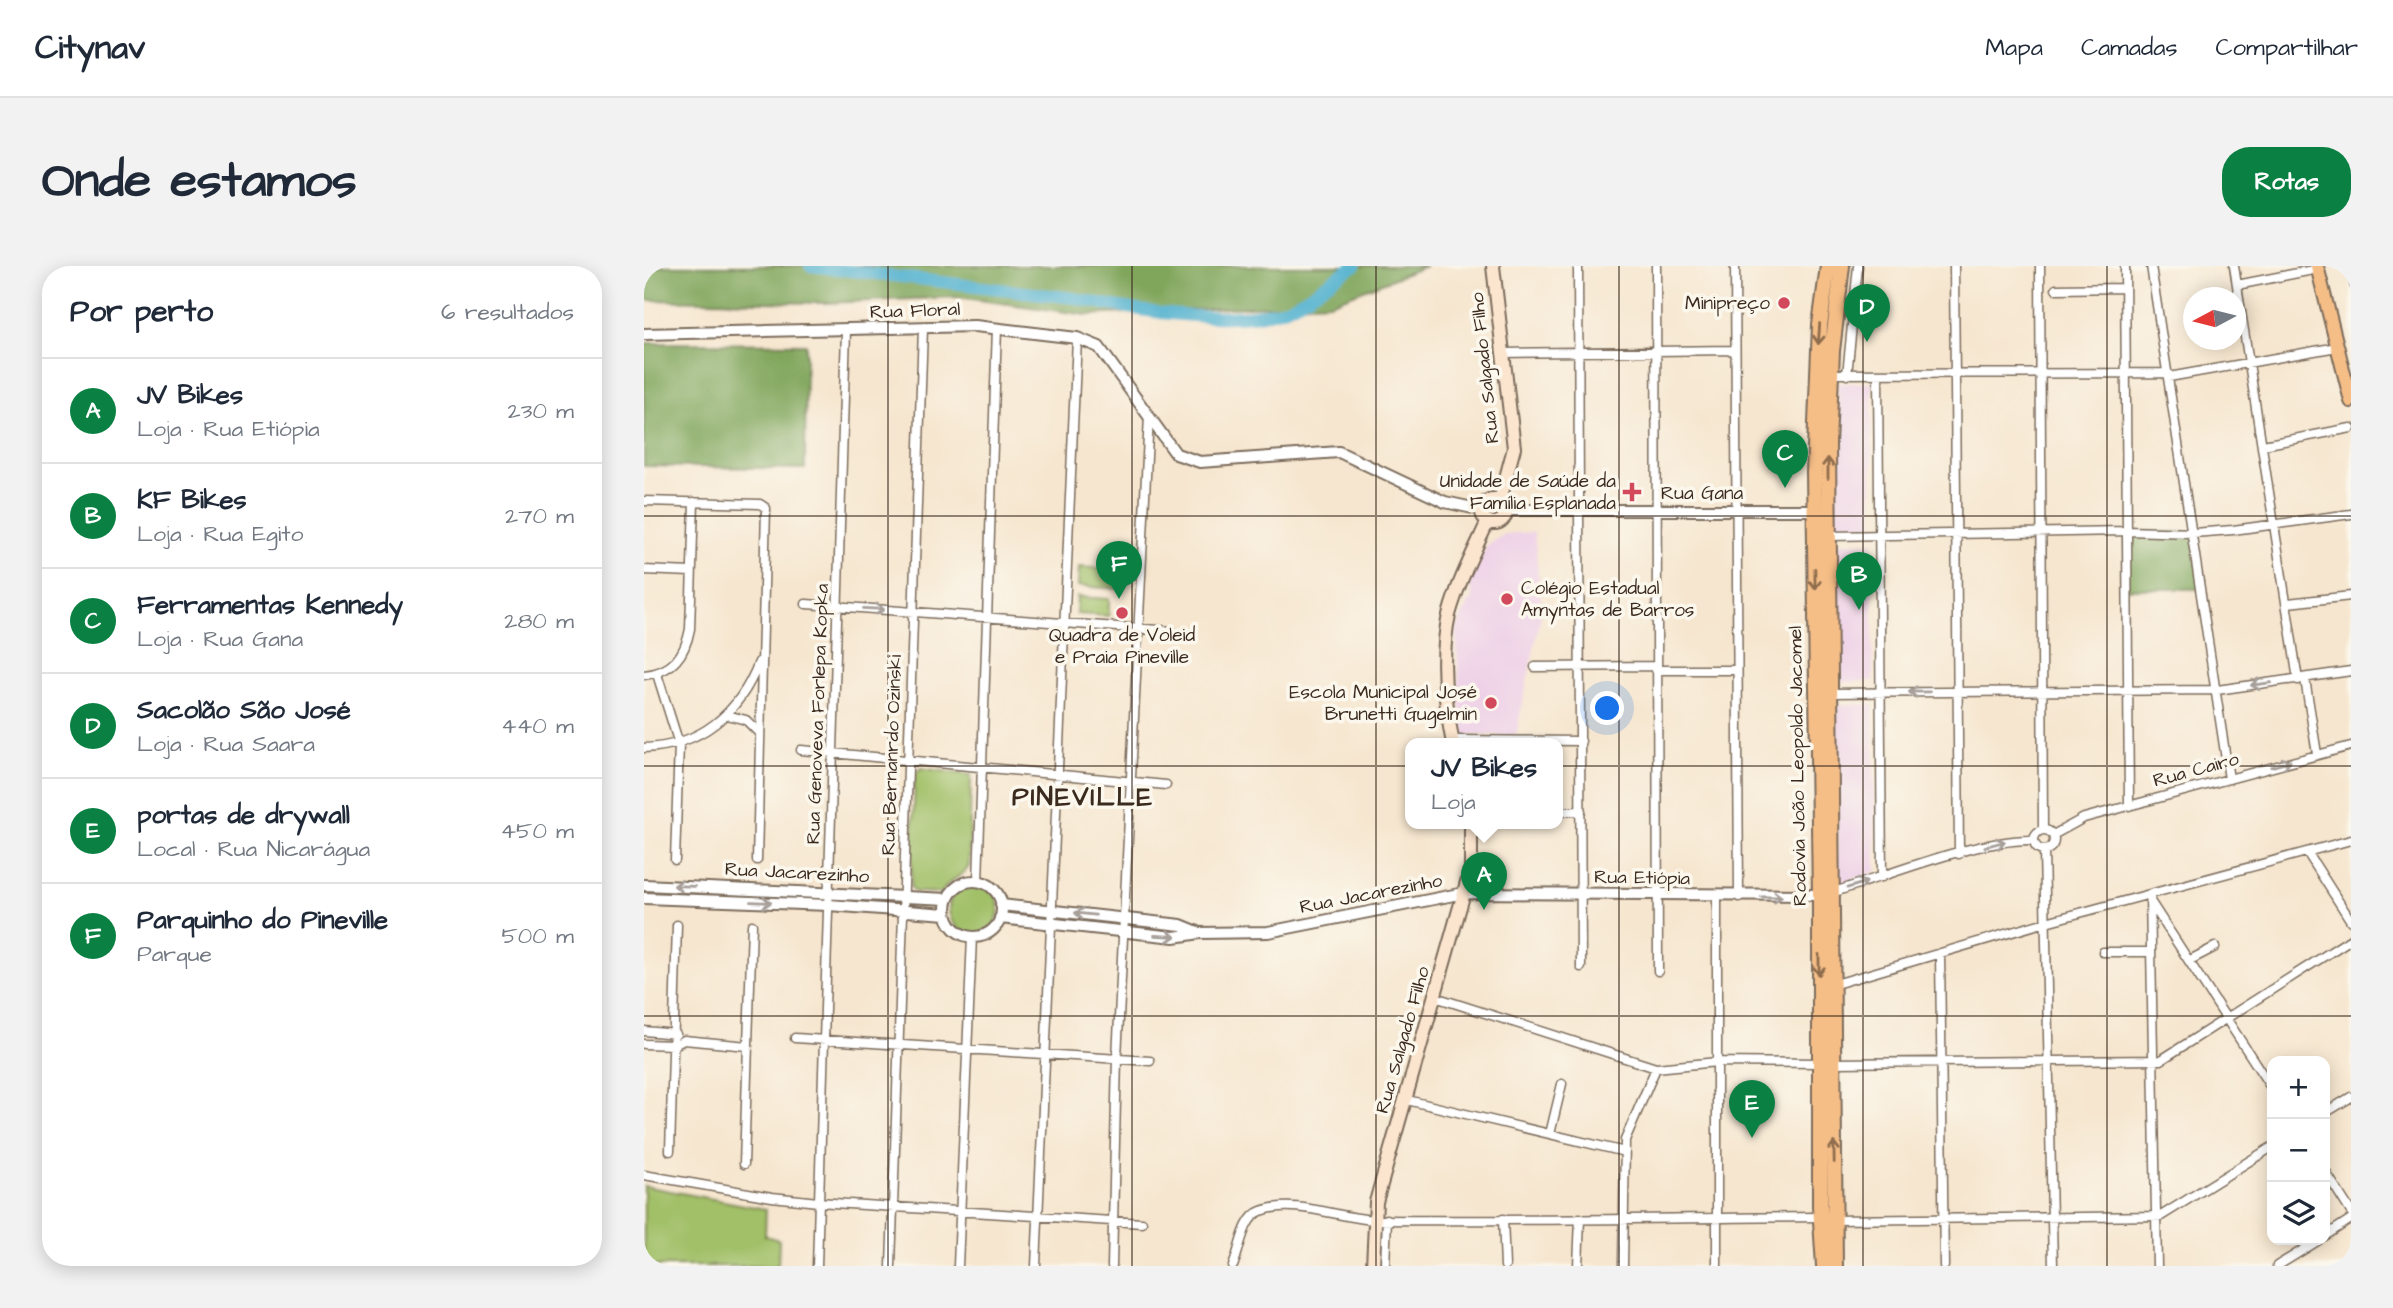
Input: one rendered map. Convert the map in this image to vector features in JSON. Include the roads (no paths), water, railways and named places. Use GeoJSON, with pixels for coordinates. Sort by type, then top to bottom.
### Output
{"type":"FeatureCollection","features":[{"type":"Feature","properties":{"kind":"highway","name":"Rodovia João Leopoldo Jacomel"},"geometry":{"type":"LineString","coordinates":[[1826,1063],[1832,985],[1825,895],[1814,510],[1817,360],[1828,266]]}},
{"type":"Feature","properties":{"kind":"highway","name":"Rodovia João Leopoldo Jacomel"},"geometry":{"type":"LineString","coordinates":[[1832,1264],[1827,1219],[1825,895],[1831,374],[1842,266]]}},
{"type":"Feature","properties":{"kind":"highway"},"geometry":{"type":"LineString","coordinates":[[1814,510],[1825,523],[1829,536]]}},
{"type":"Feature","properties":{"kind":"highway"},"geometry":{"type":"LineString","coordinates":[[1818,1266],[1827,1219]]}},
{"type":"Feature","properties":{"kind":"main road"},"geometry":{"type":"LineString","coordinates":[[2318,267],[2351,401]]}},
{"type":"Feature","properties":{"kind":"main road","name":"Rua Salgado Filho"},"geometry":{"type":"LineString","coordinates":[[1493,268],[1514,449],[1503,505]]}},
{"type":"Feature","properties":{"kind":"main road"},"geometry":{"type":"LineString","coordinates":[[1452,738],[1446,687],[1449,618],[1485,516],[1488,500],[1503,505],[1500,521],[1485,516]]}},
{"type":"Feature","properties":{"kind":"main road","name":"Rua Salgado Filho"},"geometry":{"type":"LineString","coordinates":[[1373,1266],[1373,1220],[1464,893],[1472,856],[1471,829]]}},
{"type":"Feature","properties":{"kind":"street"},"geometry":{"type":"LineString","coordinates":[[1578,266],[1581,967]]}},
{"type":"Feature","properties":{"kind":"street"},"geometry":{"type":"LineString","coordinates":[[1656,266],[1658,971]]}},
{"type":"Feature","properties":{"kind":"street"},"geometry":{"type":"LineString","coordinates":[[1735,266],[1739,897]]}},
{"type":"Feature","properties":{"kind":"street"},"geometry":{"type":"LineString","coordinates":[[1847,375],[1858,266]]}},
{"type":"Feature","properties":{"kind":"street"},"geometry":{"type":"LineString","coordinates":[[1954,266],[1959,854]]}},
{"type":"Feature","properties":{"kind":"street"},"geometry":{"type":"LineString","coordinates":[[1825,895],[2011,840],[2034,840],[2043,830],[2040,266]]}},
{"type":"Feature","properties":{"kind":"street"},"geometry":{"type":"LineString","coordinates":[[2124,266],[2129,806]]}},
{"type":"Feature","properties":{"kind":"street"},"geometry":{"type":"LineString","coordinates":[[2151,266],[2229,779]]}},
{"type":"Feature","properties":{"kind":"street"},"geometry":{"type":"LineString","coordinates":[[2234,266],[2288,603],[2317,754]]}},
{"type":"Feature","properties":{"kind":"street"},"geometry":{"type":"LineString","coordinates":[[2237,285],[2318,267]]}},
{"type":"Feature","properties":{"kind":"street"},"geometry":{"type":"LineString","coordinates":[[2056,289],[2125,288]]}},
{"type":"Feature","properties":{"kind":"street","name":"Rua Bernanrdo Ozinski"},"geometry":{"type":"LineString","coordinates":[[891,1266],[923,328]]}},
{"type":"Feature","properties":{"kind":"street"},"geometry":{"type":"LineString","coordinates":[[978,882],[997,328]]}},
{"type":"Feature","properties":{"kind":"street","name":"Rua Floral"},"geometry":{"type":"LineString","coordinates":[[644,334],[997,328],[1077,338],[1099,347],[1176,454],[1185,458],[1200,462],[1339,452],[1445,502],[1485,516]]}},
{"type":"Feature","properties":{"kind":"street","name":"Rua Genoveva Forlepa Kopka"},"geometry":{"type":"LineString","coordinates":[[817,1266],[846,331]]}},
{"type":"Feature","properties":{"kind":"street"},"geometry":{"type":"LineString","coordinates":[[1036,1266],[1077,338]]}},
{"type":"Feature","properties":{"kind":"street"},"geometry":{"type":"LineString","coordinates":[[1831,374],[2125,372],[2168,375],[2250,364],[2337,347]]}},
{"type":"Feature","properties":{"kind":"street"},"geometry":{"type":"LineString","coordinates":[[1504,353],[1734,350]]}},
{"type":"Feature","properties":{"kind":"street"},"geometry":{"type":"LineString","coordinates":[[1878,374],[1882,877]]}},
{"type":"Feature","properties":{"kind":"street"},"geometry":{"type":"LineString","coordinates":[[1112,1266],[1117,1058],[1149,416]]}},
{"type":"Feature","properties":{"kind":"street"},"geometry":{"type":"LineString","coordinates":[[2263,445],[2351,428]]}},
{"type":"Feature","properties":{"kind":"street"},"geometry":{"type":"LineString","coordinates":[[644,500],[760,504],[766,508],[757,860]]}},
{"type":"Feature","properties":{"kind":"street"},"geometry":{"type":"LineString","coordinates":[[644,675],[657,674],[682,657],[686,648],[690,629],[694,502]]}},
{"type":"Feature","properties":{"kind":"street","name":"Rua Gana"},"geometry":{"type":"LineString","coordinates":[[1503,505],[1580,511],[1814,510]]}},
{"type":"Feature","properties":{"kind":"street"},"geometry":{"type":"LineString","coordinates":[[1829,536],[1879,533],[2193,533],[2351,514]]}},
{"type":"Feature","properties":{"kind":"street"},"geometry":{"type":"LineString","coordinates":[[644,570],[691,572]]}},
{"type":"Feature","properties":{"kind":"street"},"geometry":{"type":"LineString","coordinates":[[2288,603],[2351,596]]}},
{"type":"Feature","properties":{"kind":"street"},"geometry":{"type":"LineString","coordinates":[[806,604],[1172,631]]}},
{"type":"Feature","properties":{"kind":"street"},"geometry":{"type":"LineString","coordinates":[[644,748],[679,744],[697,737],[727,715],[749,684],[762,656]]}},
{"type":"Feature","properties":{"kind":"street"},"geometry":{"type":"LineString","coordinates":[[1535,667],[1736,670]]}},
{"type":"Feature","properties":{"kind":"street"},"geometry":{"type":"LineString","coordinates":[[1828,693],[2217,690],[2351,671]]}},
{"type":"Feature","properties":{"kind":"street"},"geometry":{"type":"LineString","coordinates":[[657,674],[679,744],[675,860]]}},
{"type":"Feature","properties":{"kind":"street"},"geometry":{"type":"LineString","coordinates":[[727,715],[746,720],[760,733]]}},
{"type":"Feature","properties":{"kind":"street"},"geometry":{"type":"LineString","coordinates":[[1563,741],[1581,741]]}},
{"type":"Feature","properties":{"kind":"street","name":"Rua Cairo"},"geometry":{"type":"LineString","coordinates":[[2053,835],[2078,820],[2351,746]]}},
{"type":"Feature","properties":{"kind":"street"},"geometry":{"type":"LineString","coordinates":[[801,750],[908,758],[1166,785]]}},
{"type":"Feature","properties":{"kind":"street"},"geometry":{"type":"LineString","coordinates":[[1563,811],[1581,811]]}},
{"type":"Feature","properties":{"kind":"street"},"geometry":{"type":"LineString","coordinates":[[2034,840],[2037,847],[2044,850],[2053,846],[2053,835],[2043,830]]}},
{"type":"Feature","properties":{"kind":"street"},"geometry":{"type":"LineString","coordinates":[[1832,985],[2046,922],[2150,897],[2351,840]]}},
{"type":"Feature","properties":{"kind":"street"},"geometry":{"type":"LineString","coordinates":[[2044,850],[2053,1266]]}},
{"type":"Feature","properties":{"kind":"street"},"geometry":{"type":"LineString","coordinates":[[2307,852],[2351,921]]}},
{"type":"Feature","properties":{"kind":"street"},"geometry":{"type":"LineString","coordinates":[[978,882],[992,889],[1001,905],[1000,918],[990,932],[972,937],[956,931],[947,914],[948,899],[962,884],[978,882]]}},
{"type":"Feature","properties":{"kind":"street","name":"Rua Jacarezinho"},"geometry":{"type":"LineString","coordinates":[[644,885],[948,899]]}},
{"type":"Feature","properties":{"kind":"street"},"geometry":{"type":"LineString","coordinates":[[649,899],[657,885]]}},
{"type":"Feature","properties":{"kind":"street","name":"Rua Etiópia"},"geometry":{"type":"LineString","coordinates":[[1464,893],[1717,897],[1825,895]]}},
{"type":"Feature","properties":{"kind":"street","name":"Rua Jacarezinho"},"geometry":{"type":"LineString","coordinates":[[1000,918],[1174,937],[1200,933],[1268,932],[1464,893]]}},
{"type":"Feature","properties":{"kind":"street"},"geometry":{"type":"LineString","coordinates":[[1717,897],[1717,1266]]}},
{"type":"Feature","properties":{"kind":"street"},"geometry":{"type":"LineString","coordinates":[[2150,897],[2157,1266]]}},
{"type":"Feature","properties":{"kind":"street"},"geometry":{"type":"LineString","coordinates":[[2150,897],[2267,1081]]}},
{"type":"Feature","properties":{"kind":"street","name":"Rua Jacarezinho"},"geometry":{"type":"LineString","coordinates":[[649,899],[829,905],[947,914]]}},
{"type":"Feature","properties":{"kind":"street","name":"Rua Jacarezinho"},"geometry":{"type":"LineString","coordinates":[[1001,905],[1181,925],[1200,933]]}},
{"type":"Feature","properties":{"kind":"street"},"geometry":{"type":"LineString","coordinates":[[670,1151],[677,925]]}},
{"type":"Feature","properties":{"kind":"street"},"geometry":{"type":"LineString","coordinates":[[744,1164],[752,925]]}},
{"type":"Feature","properties":{"kind":"street"},"geometry":{"type":"LineString","coordinates":[[958,1266],[972,937]]}},
{"type":"Feature","properties":{"kind":"street"},"geometry":{"type":"LineString","coordinates":[[1435,996],[1656,1068],[1717,1062],[2161,1060],[2351,939]]}},
{"type":"Feature","properties":{"kind":"street"},"geometry":{"type":"LineString","coordinates":[[2190,960],[2215,947]]}},
{"type":"Feature","properties":{"kind":"street"},"geometry":{"type":"LineString","coordinates":[[2104,952],[2151,952]]}},
{"type":"Feature","properties":{"kind":"street"},"geometry":{"type":"LineString","coordinates":[[1940,953],[1944,1266]]}},
{"type":"Feature","properties":{"kind":"street"},"geometry":{"type":"LineString","coordinates":[[644,1031],[673,1032],[684,1040],[748,1046]]}},
{"type":"Feature","properties":{"kind":"street"},"geometry":{"type":"LineString","coordinates":[[795,1038],[824,1038],[898,1046],[1045,1052],[1150,1061]]}},
{"type":"Feature","properties":{"kind":"street"},"geometry":{"type":"LineString","coordinates":[[644,1044],[674,1045],[684,1040]]}},
{"type":"Feature","properties":{"kind":"street"},"geometry":{"type":"LineString","coordinates":[[1623,1266],[1625,1140],[1656,1068]]}},
{"type":"Feature","properties":{"kind":"street"},"geometry":{"type":"LineString","coordinates":[[1550,1134],[1562,1084]]}},
{"type":"Feature","properties":{"kind":"street"},"geometry":{"type":"LineString","coordinates":[[2330,1110],[2351,1097]]}},
{"type":"Feature","properties":{"kind":"street"},"geometry":{"type":"LineString","coordinates":[[1407,1100],[1625,1152]]}},
{"type":"Feature","properties":{"kind":"street"},"geometry":{"type":"LineString","coordinates":[[1233,1266],[1250,1219],[1259,1211],[1294,1209],[1373,1220],[2154,1217],[2169,1213],[2267,1150]]}},
{"type":"Feature","properties":{"kind":"street"},"geometry":{"type":"LineString","coordinates":[[644,1175],[772,1197],[818,1202],[1142,1223]]}},
{"type":"Feature","properties":{"kind":"street"},"geometry":{"type":"LineString","coordinates":[[2330,1179],[2351,1212]]}},
{"type":"Feature","properties":{"kind":"street"},"geometry":{"type":"LineString","coordinates":[[1385,1266],[1387,1219]]}},
{"type":"Feature","properties":{"kind":"street"},"geometry":{"type":"LineString","coordinates":[[1503,1219],[1505,1266]]}},
{"type":"Feature","properties":{"kind":"street"},"geometry":{"type":"LineString","coordinates":[[1578,1266],[1580,1219]]}},
{"type":"Feature","properties":{"kind":"street"},"geometry":{"type":"LineString","coordinates":[[2330,1233],[2351,1219]]}},
{"type":"Feature","properties":{"kind":"street"},"geometry":{"type":"LineString","coordinates":[[2277,1266],[2311,1245]]}},
{"type":"Feature","properties":{"kind":"waterway"},"geometry":{"type":"LineString","coordinates":[[810,266],[1074,298],[1151,312],[1210,317],[1264,314],[1286,308],[1355,266]]}},
{"type":"Feature","properties":{"kind":"railway"},"geometry":{"type":"LineString","coordinates":[[2345,266],[2351,288]]}},
{"type":"Feature","properties":{"kind":"place","name":"Minipreço"},"geometry":{"type":"Point","coordinates":[1784,303]}},
{"type":"Feature","properties":{"kind":"place","name":"Sacolão São José"},"geometry":{"type":"Point","coordinates":[1867,342]}},
{"type":"Feature","properties":{"kind":"place","name":"Ferramentas Kennedy"},"geometry":{"type":"Point","coordinates":[1785,488]}},
{"type":"Feature","properties":{"kind":"place","name":"Unidade de Saúde da Família Esplanada"},"geometry":{"type":"Point","coordinates":[1632,492]}},
{"type":"Feature","properties":{"kind":"place","name":"Parquinho do Pineville"},"geometry":{"type":"Point","coordinates":[1119,599]}},
{"type":"Feature","properties":{"kind":"place","name":"Colégio Estadual Amyntas de Barros"},"geometry":{"type":"Point","coordinates":[1507,599]}},
{"type":"Feature","properties":{"kind":"place","name":"KF Bikes"},"geometry":{"type":"Point","coordinates":[1859,610]}},
{"type":"Feature","properties":{"kind":"place","name":"Quadra de Voleid e Praia Pineville"},"geometry":{"type":"Point","coordinates":[1122,613]}},
{"type":"Feature","properties":{"kind":"place","name":"Escola Municipal José Brunetti Gugelmin"},"geometry":{"type":"Point","coordinates":[1491,703]}},
{"type":"Feature","properties":{"kind":"place","name":"JV Bikes"},"geometry":{"type":"Point","coordinates":[1484,910]}},
{"type":"Feature","properties":{"kind":"place","name":"portas de drywall"},"geometry":{"type":"Point","coordinates":[1752,1138]}},
{"type":"Feature","properties":{"kind":"district","name":"PINEVILLE"},"geometry":{"type":"Point","coordinates":[1083,797]}}]}
